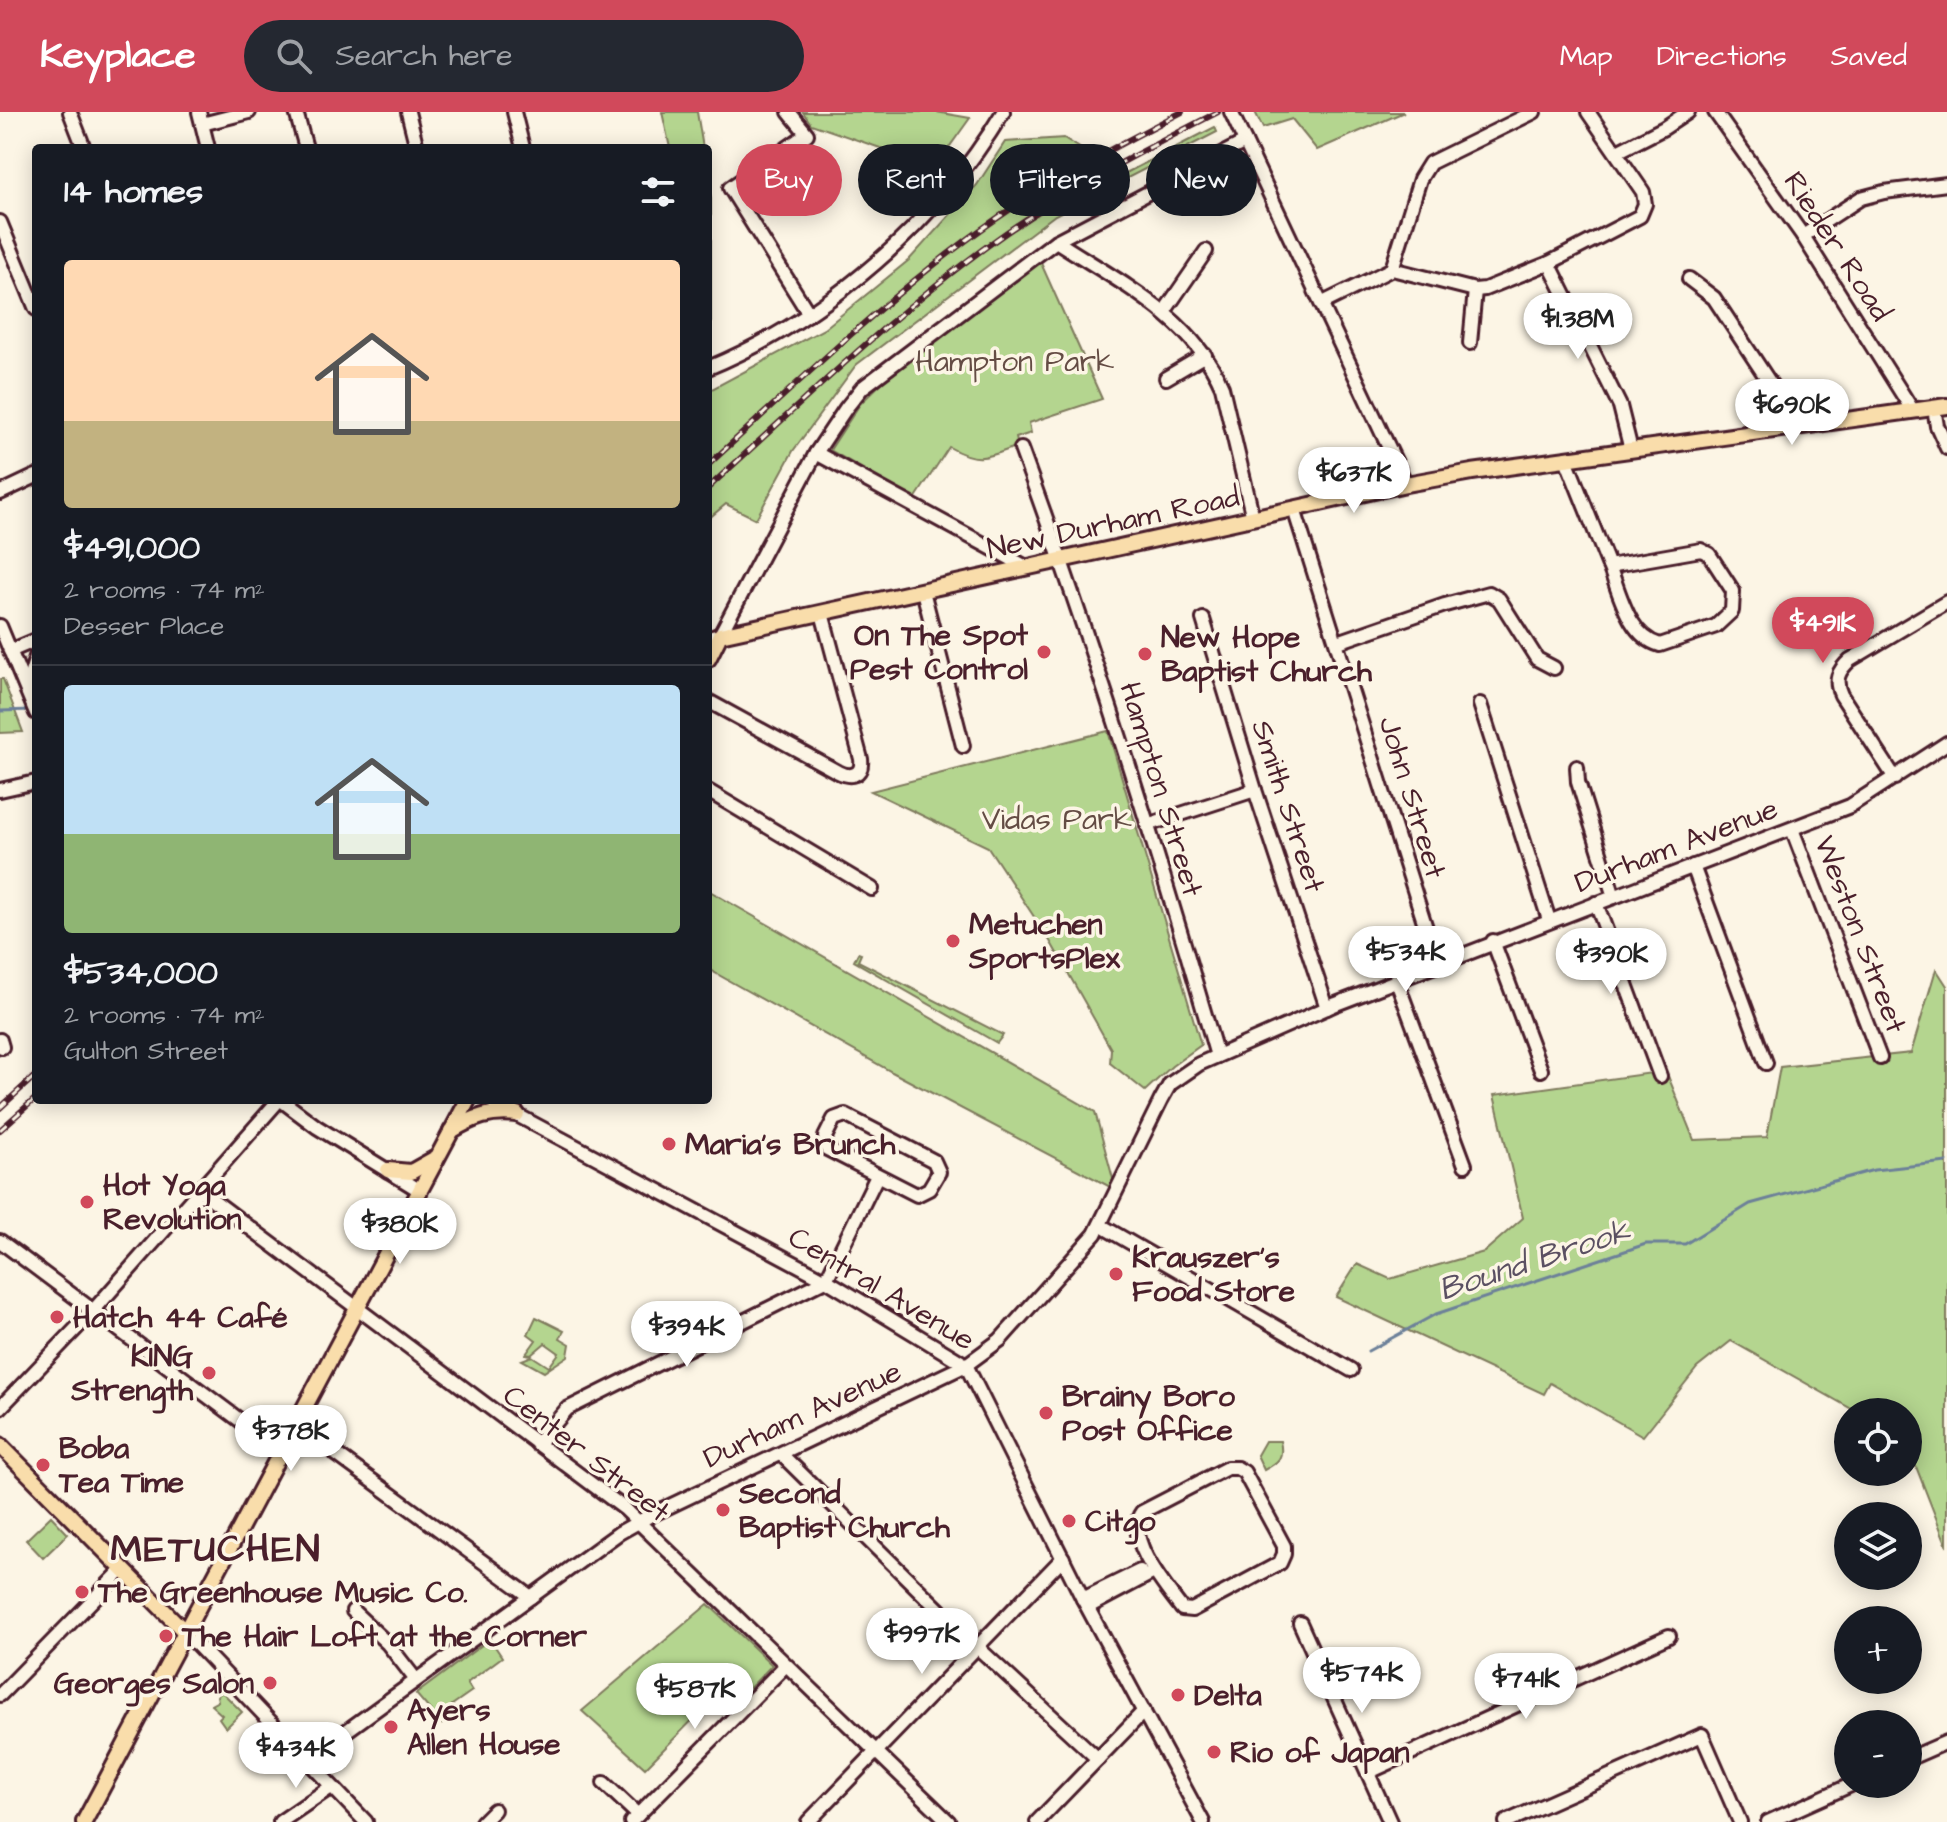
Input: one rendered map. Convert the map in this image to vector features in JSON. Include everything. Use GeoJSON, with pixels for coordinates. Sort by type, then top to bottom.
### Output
{"type":"FeatureCollection","features":[{"type":"Feature","properties":{"kind":"main road","name":"New Durham Road"},"geometry":{"type":"LineString","coordinates":[[714,636],[1406,484],[1940,407]]}},
{"type":"Feature","properties":{"kind":"main road"},"geometry":{"type":"LineString","coordinates":[[84,1822],[466,1104]]}},
{"type":"Feature","properties":{"kind":"main road"},"geometry":{"type":"LineString","coordinates":[[451,1131],[480,1115],[501,1112],[517,1114]]}},
{"type":"Feature","properties":{"kind":"main road"},"geometry":{"type":"LineString","coordinates":[[388,1170],[411,1172],[438,1156]]}},
{"type":"Feature","properties":{"kind":"main road"},"geometry":{"type":"LineString","coordinates":[[0,1445],[186,1633]]}},
{"type":"Feature","properties":{"kind":"street"},"geometry":{"type":"LineString","coordinates":[[70,112],[82,144]]}},
{"type":"Feature","properties":{"kind":"street"},"geometry":{"type":"LineString","coordinates":[[207,144],[200,118],[249,112]]}},
{"type":"Feature","properties":{"kind":"street"},"geometry":{"type":"LineString","coordinates":[[296,112],[305,144]]}},
{"type":"Feature","properties":{"kind":"street"},"geometry":{"type":"LineString","coordinates":[[408,112],[416,144]]}},
{"type":"Feature","properties":{"kind":"street"},"geometry":{"type":"LineString","coordinates":[[514,112],[522,144]]}},
{"type":"Feature","properties":{"kind":"street"},"geometry":{"type":"LineString","coordinates":[[789,112],[807,134],[730,188],[809,314]]}},
{"type":"Feature","properties":{"kind":"street"},"geometry":{"type":"LineString","coordinates":[[712,366],[751,348],[809,314],[866,270],[911,229],[990,134],[1003,112]]}},
{"type":"Feature","properties":{"kind":"street"},"geometry":{"type":"LineString","coordinates":[[1392,269],[1420,179],[1430,163],[1534,112]]}},
{"type":"Feature","properties":{"kind":"street"},"geometry":{"type":"LineString","coordinates":[[1323,303],[1392,269],[1475,290],[1498,285],[1549,263],[1640,216],[1645,204],[1643,192],[1588,112]]}},
{"type":"Feature","properties":{"kind":"street"},"geometry":{"type":"LineString","coordinates":[[1617,152],[1688,112]]}},
{"type":"Feature","properties":{"kind":"street","name":"Rieder Road"},"geometry":{"type":"LineString","coordinates":[[1715,112],[1803,236],[1913,411]]}},
{"type":"Feature","properties":{"kind":"street"},"geometry":{"type":"LineString","coordinates":[[1234,117],[1406,484]]}},
{"type":"Feature","properties":{"kind":"street"},"geometry":{"type":"LineString","coordinates":[[714,636],[816,453],[862,388],[1056,241],[1245,142]]}},
{"type":"Feature","properties":{"kind":"street"},"geometry":{"type":"LineString","coordinates":[[1803,236],[1861,198],[1947,184]]}},
{"type":"Feature","properties":{"kind":"street"},"geometry":{"type":"LineString","coordinates":[[0,222],[32,299]]}},
{"type":"Feature","properties":{"kind":"street"},"geometry":{"type":"LineString","coordinates":[[1056,241],[1164,312],[1205,355],[1222,387],[1253,518]]}},
{"type":"Feature","properties":{"kind":"street"},"geometry":{"type":"LineString","coordinates":[[1164,312],[1206,251]]}},
{"type":"Feature","properties":{"kind":"street"},"geometry":{"type":"LineString","coordinates":[[1549,263],[1620,406],[1631,450]]}},
{"type":"Feature","properties":{"kind":"street"},"geometry":{"type":"LineString","coordinates":[[1689,279],[1714,298],[1799,427]]}},
{"type":"Feature","properties":{"kind":"street"},"geometry":{"type":"LineString","coordinates":[[1470,343],[1475,290]]}},
{"type":"Feature","properties":{"kind":"street"},"geometry":{"type":"LineString","coordinates":[[1166,378],[1205,355]]}},
{"type":"Feature","properties":{"kind":"street"},"geometry":{"type":"LineString","coordinates":[[1940,407],[1937,426],[1947,448]]}},
{"type":"Feature","properties":{"kind":"street","name":"Hampton Street"},"geometry":{"type":"LineString","coordinates":[[1021,449],[1062,560],[1217,1056]]}},
{"type":"Feature","properties":{"kind":"street"},"geometry":{"type":"LineString","coordinates":[[816,453],[1028,568]]}},
{"type":"Feature","properties":{"kind":"street"},"geometry":{"type":"LineString","coordinates":[[1566,459],[1609,566],[1637,631],[1660,645],[1716,626],[1732,611],[1733,591],[1709,554],[1701,550],[1609,566]]}},
{"type":"Feature","properties":{"kind":"street"},"geometry":{"type":"LineString","coordinates":[[0,493],[32,478]]}},
{"type":"Feature","properties":{"kind":"street","name":"John Street"},"geometry":{"type":"LineString","coordinates":[[1294,509],[1437,963]]}},
{"type":"Feature","properties":{"kind":"street"},"geometry":{"type":"LineString","coordinates":[[923,591],[963,746]]}},
{"type":"Feature","properties":{"kind":"street"},"geometry":{"type":"LineString","coordinates":[[1338,642],[1489,593],[1499,599],[1537,659],[1554,668]]}},
{"type":"Feature","properties":{"kind":"street"},"geometry":{"type":"LineString","coordinates":[[1895,778],[1841,695],[1836,683],[1838,673],[1850,660],[1947,602]]}},
{"type":"Feature","properties":{"kind":"street"},"geometry":{"type":"LineString","coordinates":[[712,703],[846,776],[858,774],[862,767],[861,759],[822,613]]}},
{"type":"Feature","properties":{"kind":"street","name":"Smith Street"},"geometry":{"type":"LineString","coordinates":[[1203,619],[1327,1008]]}},
{"type":"Feature","properties":{"kind":"street"},"geometry":{"type":"LineString","coordinates":[[0,626],[32,702]]}},
{"type":"Feature","properties":{"kind":"street"},"geometry":{"type":"LineString","coordinates":[[10,651],[32,642]]}},
{"type":"Feature","properties":{"kind":"street"},"geometry":{"type":"LineString","coordinates":[[1480,704],[1549,920]]}},
{"type":"Feature","properties":{"kind":"street","name":"Durham Avenue"},"geometry":{"type":"LineString","coordinates":[[305,1761],[638,1521],[966,1365],[985,1353],[1089,1243],[1142,1134],[1170,1084],[1182,1074],[1396,979],[1850,806],[1947,743]]}},
{"type":"Feature","properties":{"kind":"street"},"geometry":{"type":"LineString","coordinates":[[1577,767],[1578,782],[1614,897]]}},
{"type":"Feature","properties":{"kind":"street"},"geometry":{"type":"LineString","coordinates":[[0,790],[32,783]]}},
{"type":"Feature","properties":{"kind":"street"},"geometry":{"type":"LineString","coordinates":[[1147,825],[1255,790]]}},
{"type":"Feature","properties":{"kind":"street"},"geometry":{"type":"LineString","coordinates":[[712,793],[872,889]]}},
{"type":"Feature","properties":{"kind":"street","name":"Weston Street"},"geometry":{"type":"LineString","coordinates":[[1792,829],[1880,1058]]}},
{"type":"Feature","properties":{"kind":"street"},"geometry":{"type":"LineString","coordinates":[[1693,866],[1766,1063]]}},
{"type":"Feature","properties":{"kind":"street"},"geometry":{"type":"LineString","coordinates":[[1596,903],[1660,1076]]}},
{"type":"Feature","properties":{"kind":"street"},"geometry":{"type":"LineString","coordinates":[[1493,941],[1541,1070]]}},
{"type":"Feature","properties":{"kind":"street"},"geometry":{"type":"LineString","coordinates":[[1396,979],[1465,1165]]}},
{"type":"Feature","properties":{"kind":"street"},"geometry":{"type":"LineString","coordinates":[[0,1408],[93,1311],[277,1104]]}},
{"type":"Feature","properties":{"kind":"street"},"geometry":{"type":"LineString","coordinates":[[285,1104],[419,1190]]}},
{"type":"Feature","properties":{"kind":"street","name":"Central Avenue"},"geometry":{"type":"LineString","coordinates":[[497,1104],[826,1280],[966,1365],[1085,1603],[1203,1822]]}},
{"type":"Feature","properties":{"kind":"street"},"geometry":{"type":"LineString","coordinates":[[845,1115],[934,1161],[939,1172],[929,1189],[917,1195],[877,1176],[827,1149],[825,1137],[834,1119],[845,1115]]}},
{"type":"Feature","properties":{"kind":"street"},"geometry":{"type":"LineString","coordinates":[[537,1444],[567,1409],[826,1280],[877,1176]]}},
{"type":"Feature","properties":{"kind":"street","name":"Center Street"},"geometry":{"type":"LineString","coordinates":[[201,1191],[638,1521],[949,1822]]}},
{"type":"Feature","properties":{"kind":"street"},"geometry":{"type":"LineString","coordinates":[[1100,1225],[1351,1370]]}},
{"type":"Feature","properties":{"kind":"street"},"geometry":{"type":"LineString","coordinates":[[0,1241],[281,1451]]}},
{"type":"Feature","properties":{"kind":"street"},"geometry":{"type":"LineString","coordinates":[[295,1424],[531,1597]]}},
{"type":"Feature","properties":{"kind":"street"},"geometry":{"type":"LineString","coordinates":[[781,1454],[976,1646],[1098,1759]]}},
{"type":"Feature","properties":{"kind":"street"},"geometry":{"type":"LineString","coordinates":[[1227,1468],[1244,1472],[1284,1546],[1280,1563],[1192,1610],[1182,1609],[1152,1569],[1137,1526],[1142,1512],[1227,1468]]}},
{"type":"Feature","properties":{"kind":"street"},"geometry":{"type":"LineString","coordinates":[[808,1822],[1063,1558]]}},
{"type":"Feature","properties":{"kind":"street"},"geometry":{"type":"LineString","coordinates":[[1085,1603],[1152,1569]]}},
{"type":"Feature","properties":{"kind":"street"},"geometry":{"type":"LineString","coordinates":[[0,1695],[122,1570]]}},
{"type":"Feature","properties":{"kind":"street"},"geometry":{"type":"LineString","coordinates":[[353,1611],[394,1650],[416,1680]]}},
{"type":"Feature","properties":{"kind":"street"},"geometry":{"type":"LineString","coordinates":[[1300,1623],[1390,1822]]}},
{"type":"Feature","properties":{"kind":"street"},"geometry":{"type":"LineString","coordinates":[[186,1633],[366,1822]]}},
{"type":"Feature","properties":{"kind":"street"},"geometry":{"type":"LineString","coordinates":[[1369,1772],[1669,1636]]}},
{"type":"Feature","properties":{"kind":"street"},"geometry":{"type":"LineString","coordinates":[[604,1783],[634,1818],[785,1666]]}},
{"type":"Feature","properties":{"kind":"street"},"geometry":{"type":"LineString","coordinates":[[1037,1822],[1144,1711]]}},
{"type":"Feature","properties":{"kind":"street"},"geometry":{"type":"LineString","coordinates":[[1506,1822],[1702,1735],[1740,1822]]}},
{"type":"Feature","properties":{"kind":"street"},"geometry":{"type":"LineString","coordinates":[[1922,1753],[1947,1742]]}},
{"type":"Feature","properties":{"kind":"street"},"geometry":{"type":"LineString","coordinates":[[280,1822],[331,1787]]}},
{"type":"Feature","properties":{"kind":"street"},"geometry":{"type":"LineString","coordinates":[[1768,1822],[1834,1792]]}},
{"type":"Feature","properties":{"kind":"street"},"geometry":{"type":"LineString","coordinates":[[482,1822],[494,1810]]}},
{"type":"Feature","properties":{"kind":"green space"},"geometry":{"type":"Polygon","coordinates":[[[662,112],[697,112],[702,144],[669,144],[662,112]]]}},
{"type":"Feature","properties":{"kind":"green space"},"geometry":{"type":"Polygon","coordinates":[[[803,112],[936,112],[970,118],[951,144],[869,144],[811,124],[803,112]]]}},
{"type":"Feature","properties":{"kind":"green space"},"geometry":{"type":"Polygon","coordinates":[[[1255,112],[1404,112],[1317,150],[1292,119],[1263,128],[1255,112]]]}},
{"type":"Feature","properties":{"kind":"green space"},"geometry":{"type":"Polygon","coordinates":[[[1215,127],[1217,132],[1194,144],[1182,144],[1215,127]]]}},
{"type":"Feature","properties":{"kind":"green space"},"geometry":{"type":"Polygon","coordinates":[[[1064,138],[1073,144],[1004,144],[1005,142],[1064,138]]]}},
{"type":"Feature","properties":{"kind":"green space"},"geometry":{"type":"Polygon","coordinates":[[[1146,163],[1146,168],[1130,177],[1130,171],[1146,163]]]}},
{"type":"Feature","properties":{"kind":"green space"},"geometry":{"type":"Polygon","coordinates":[[[990,165],[990,216],[1054,216],[856,365],[793,451],[756,519],[726,504],[712,516],[712,389],[824,329],[909,260],[949,216],[974,216],[974,188],[990,165]]]}},
{"type":"Feature","properties":{"kind":"green space","name":"Hampton Park"},"geometry":{"type":"Polygon","coordinates":[[[1040,261],[1102,399],[1029,423],[1031,433],[1016,438],[1018,446],[999,453],[976,457],[949,447],[915,499],[830,450],[860,404],[896,369],[1040,261]]]}},
{"type":"Feature","properties":{"kind":"green space"},"geometry":{"type":"Polygon","coordinates":[[[0,679],[3,679],[23,732],[0,733],[0,679]]]}},
{"type":"Feature","properties":{"kind":"green space","name":"Vidas Park"},"geometry":{"type":"Polygon","coordinates":[[[1108,731],[1201,1045],[1145,1091],[1110,1063],[1111,1049],[1050,941],[988,847],[871,791],[1108,731]]]}},
{"type":"Feature","properties":{"kind":"green space"},"geometry":{"type":"Polygon","coordinates":[[[712,892],[1095,1112],[1116,1190],[892,1072],[712,971],[712,892]]]}},
{"type":"Feature","properties":{"kind":"green space"},"geometry":{"type":"Polygon","coordinates":[[[858,953],[861,954],[858,961],[1003,1035],[997,1043],[854,961],[858,953]]]}},
{"type":"Feature","properties":{"kind":"green space"},"geometry":{"type":"Polygon","coordinates":[[[1936,969],[1947,986],[1947,1546],[1922,1482],[1922,1398],[1834,1399],[1731,1341],[1697,1368],[1643,1436],[1550,1383],[1544,1394],[1336,1297],[1357,1264],[1390,1279],[1484,1252],[1523,1218],[1494,1095],[1666,1071],[1694,1140],[1767,1137],[1780,1067],[1911,1053],[1936,969]]]}},
{"type":"Feature","properties":{"kind":"green space"},"geometry":{"type":"Polygon","coordinates":[[[536,1317],[564,1331],[560,1338],[570,1344],[568,1356],[544,1372],[522,1360],[532,1356],[549,1367],[559,1353],[545,1343],[531,1355],[526,1354],[536,1340],[528,1334],[536,1317]]]}},
{"type":"Feature","properties":{"kind":"green space"},"geometry":{"type":"Polygon","coordinates":[[[1265,1441],[1280,1441],[1281,1456],[1264,1470],[1257,1455],[1265,1441]]]}},
{"type":"Feature","properties":{"kind":"green space"},"geometry":{"type":"Polygon","coordinates":[[[51,1516],[68,1534],[43,1558],[26,1540],[51,1516]]]}},
{"type":"Feature","properties":{"kind":"green space"},"geometry":{"type":"Polygon","coordinates":[[[708,1604],[772,1665],[739,1699],[725,1687],[645,1768],[582,1711],[708,1604]]]}},
{"type":"Feature","properties":{"kind":"green space"},"geometry":{"type":"Polygon","coordinates":[[[490,1639],[502,1657],[467,1683],[472,1691],[452,1705],[457,1712],[442,1724],[416,1694],[490,1639]]]}},
{"type":"Feature","properties":{"kind":"green space"},"geometry":{"type":"Polygon","coordinates":[[[222,1692],[242,1712],[226,1728],[219,1718],[222,1715],[211,1705],[218,1701],[217,1696],[222,1692]]]}},
{"type":"Feature","properties":{"kind":"waterway"},"geometry":{"type":"LineString","coordinates":[[0,711],[32,710]]}},
{"type":"Feature","properties":{"kind":"waterway","name":"Bound Brook"},"geometry":{"type":"LineString","coordinates":[[1368,1351],[1436,1314],[1646,1244],[1685,1244],[1750,1204],[1874,1170],[1947,1162]]}},
{"type":"Feature","properties":{"kind":"railway"},"geometry":{"type":"LineString","coordinates":[[712,461],[848,337],[958,247],[1064,176],[1182,112]]}},
{"type":"Feature","properties":{"kind":"railway"},"geometry":{"type":"LineString","coordinates":[[712,484],[853,355],[967,261],[1058,199],[1218,112]]}},
{"type":"Feature","properties":{"kind":"railway"},"geometry":{"type":"LineString","coordinates":[[0,1108],[32,1079]]}},
{"type":"Feature","properties":{"kind":"railway"},"geometry":{"type":"LineString","coordinates":[[0,1130],[32,1102]]}},
{"type":"Feature","properties":{"kind":"place","name":"On The Spot Pest Control"},"geometry":{"type":"Point","coordinates":[1044,652]}},
{"type":"Feature","properties":{"kind":"place","name":"New Hope Baptist Church"},"geometry":{"type":"Point","coordinates":[1145,654]}},
{"type":"Feature","properties":{"kind":"place","name":"Metuchen SportsPlex"},"geometry":{"type":"Point","coordinates":[953,941]}},
{"type":"Feature","properties":{"kind":"place","name":"Maria's Brunch"},"geometry":{"type":"Point","coordinates":[669,1144]}},
{"type":"Feature","properties":{"kind":"place","name":"Hot Yoga Revolution"},"geometry":{"type":"Point","coordinates":[87,1202]}},
{"type":"Feature","properties":{"kind":"place","name":"Krauszer's Food Store"},"geometry":{"type":"Point","coordinates":[1116,1274]}},
{"type":"Feature","properties":{"kind":"place","name":"Hatch 44 Café"},"geometry":{"type":"Point","coordinates":[57,1317]}},
{"type":"Feature","properties":{"kind":"place","name":"KING Strength"},"geometry":{"type":"Point","coordinates":[209,1373]}},
{"type":"Feature","properties":{"kind":"place","name":"Brainy Boro Post Office"},"geometry":{"type":"Point","coordinates":[1046,1413]}},
{"type":"Feature","properties":{"kind":"place","name":"Boba Tea Time"},"geometry":{"type":"Point","coordinates":[43,1465]}},
{"type":"Feature","properties":{"kind":"place","name":"Second Baptist Church"},"geometry":{"type":"Point","coordinates":[723,1510]}},
{"type":"Feature","properties":{"kind":"place","name":"Citgo"},"geometry":{"type":"Point","coordinates":[1069,1521]}},
{"type":"Feature","properties":{"kind":"place","name":"The Greenhouse Music Co."},"geometry":{"type":"Point","coordinates":[82,1592]}},
{"type":"Feature","properties":{"kind":"place","name":"The Hair Loft at the Corner"},"geometry":{"type":"Point","coordinates":[166,1636]}},
{"type":"Feature","properties":{"kind":"place","name":"Georges Salon"},"geometry":{"type":"Point","coordinates":[270,1683]}},
{"type":"Feature","properties":{"kind":"place","name":"Delta"},"geometry":{"type":"Point","coordinates":[1178,1695]}},
{"type":"Feature","properties":{"kind":"place","name":"Ayers Allen House"},"geometry":{"type":"Point","coordinates":[391,1727]}},
{"type":"Feature","properties":{"kind":"place","name":"Rio of Japan"},"geometry":{"type":"Point","coordinates":[1214,1752]}},
{"type":"Feature","properties":{"kind":"district","name":"METUCHEN"},"geometry":{"type":"Point","coordinates":[216,1548]}}]}
